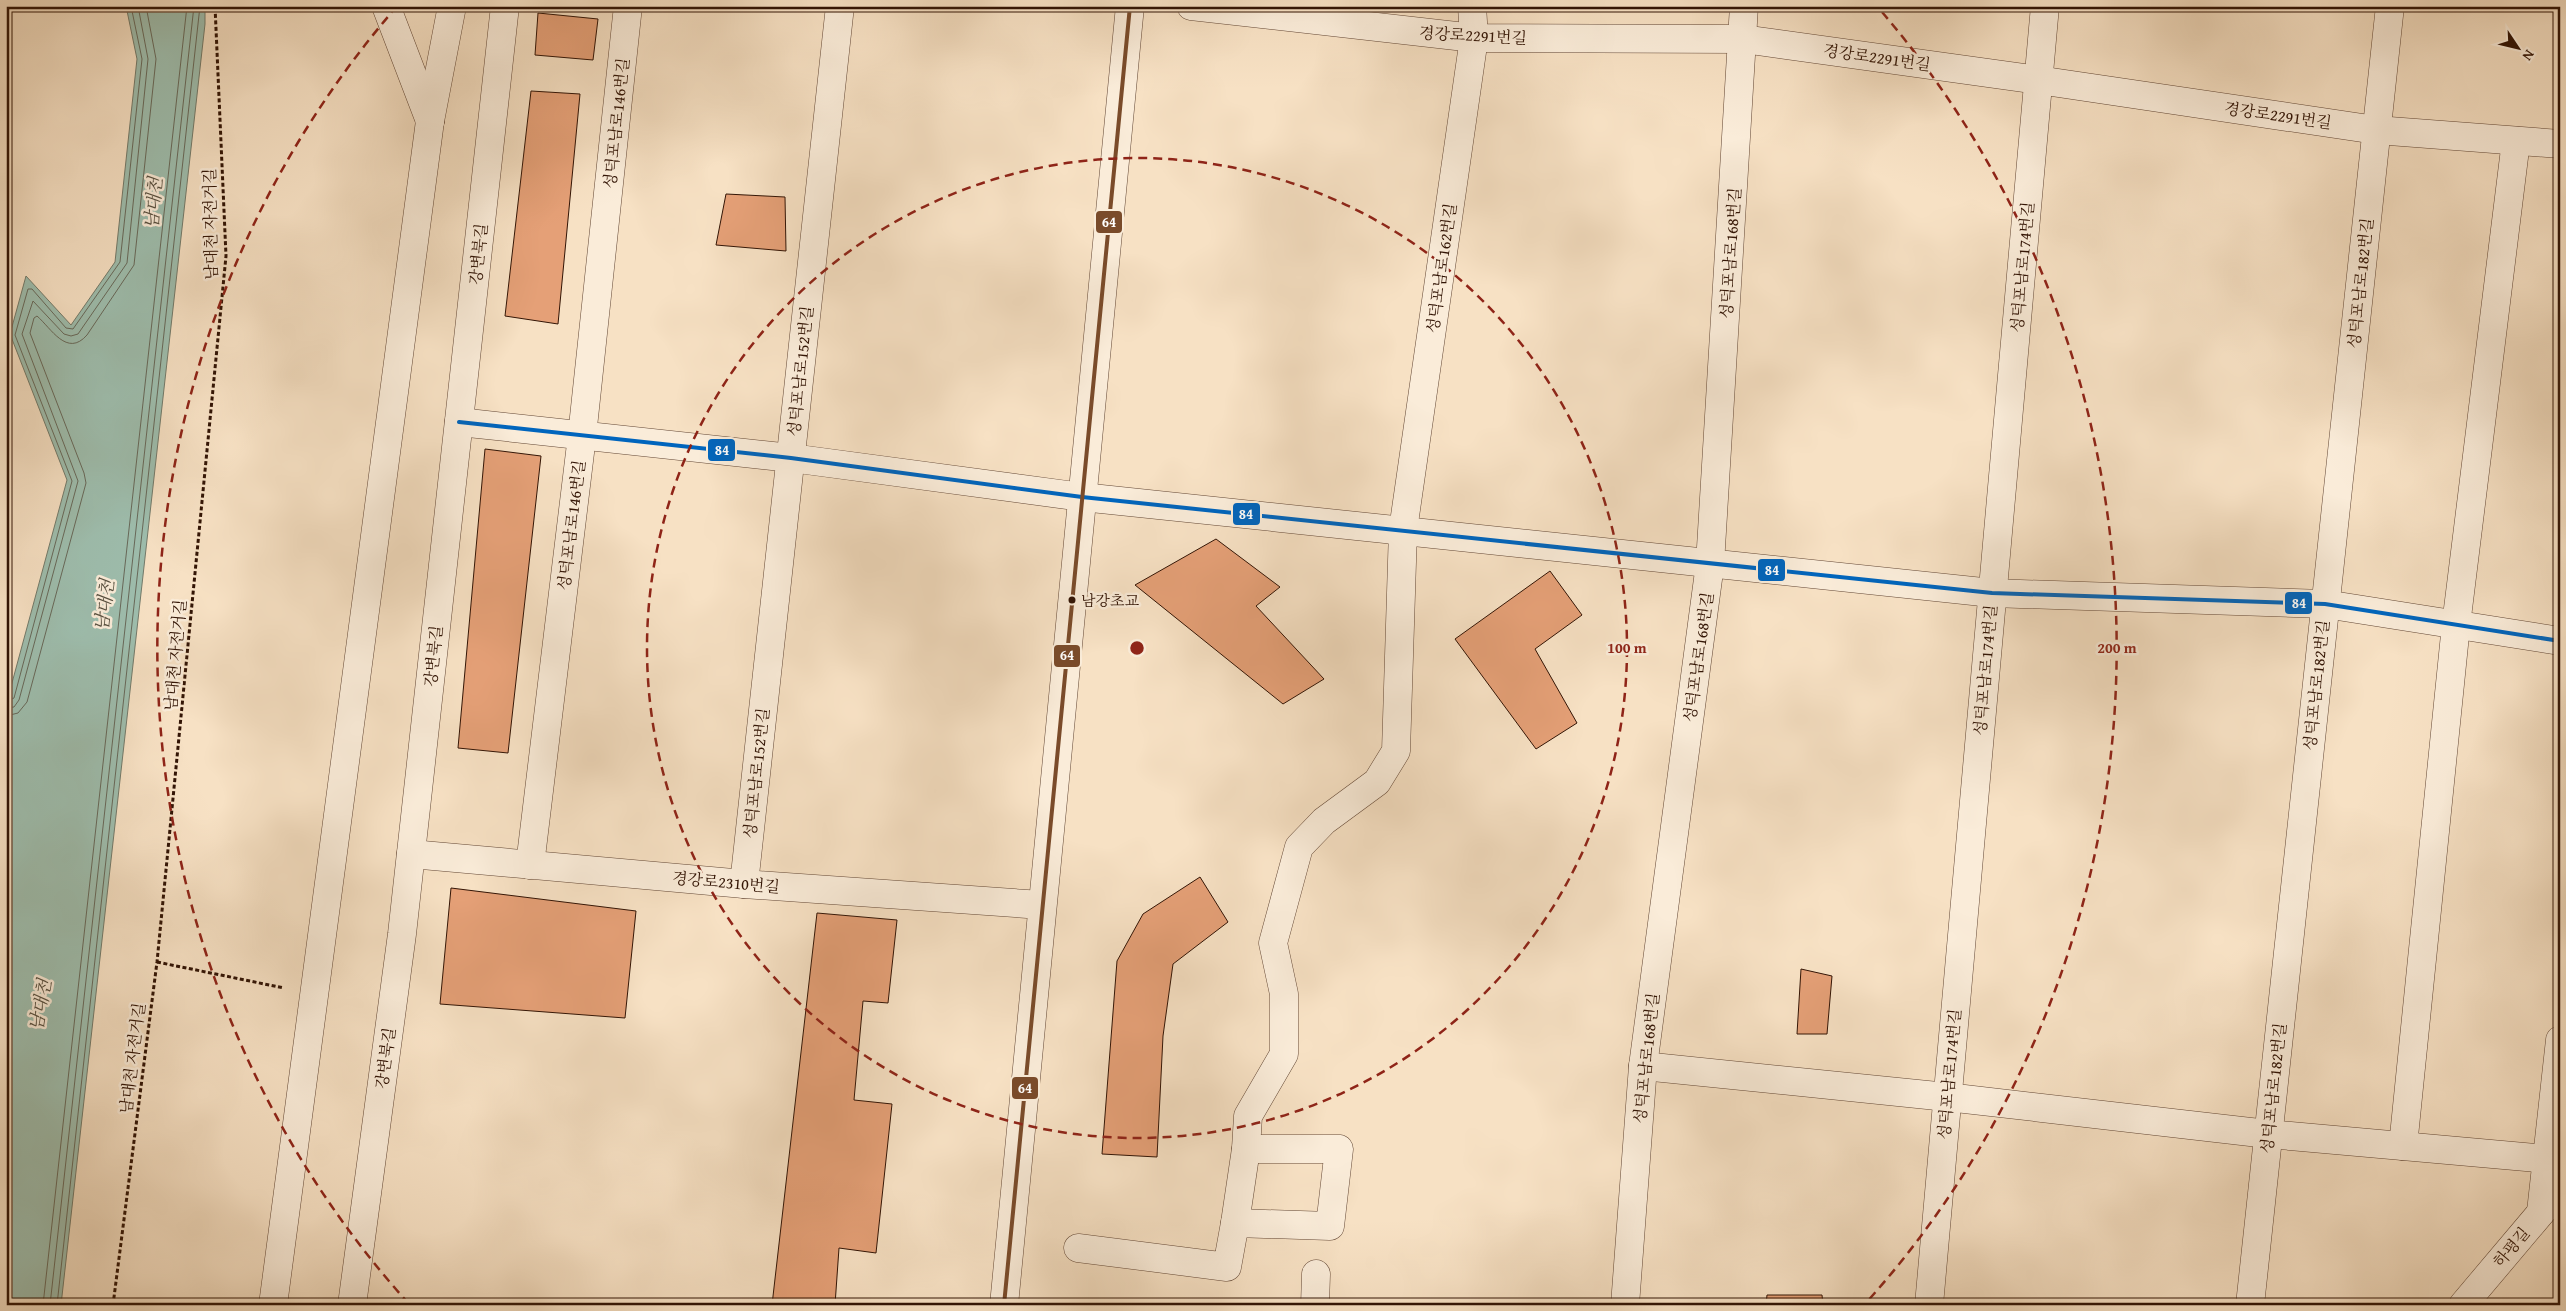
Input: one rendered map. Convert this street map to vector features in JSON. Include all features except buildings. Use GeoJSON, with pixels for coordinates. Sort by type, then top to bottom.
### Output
{"type":"FeatureCollection","features":[{"type":"Feature","properties":{"kind":"street"},"geometry":{"type":"LineString","coordinates":[[386,6],[430,121]]}},
{"type":"Feature","properties":{"kind":"street"},"geometry":{"type":"LineString","coordinates":[[273,1305],[430,121],[452,6]]}},
{"type":"Feature","properties":{"kind":"street","name":"강변북길"},"geometry":{"type":"LineString","coordinates":[[352,1305],[411,854],[505,6]]}},
{"type":"Feature","properties":{"kind":"street","name":"성덕포남로146번길"},"geometry":{"type":"LineString","coordinates":[[530,865],[582,436],[628,6]]}},
{"type":"Feature","properties":{"kind":"street","name":"성덕포남로152번길"},"geometry":{"type":"LineString","coordinates":[[744,884],[840,6]]}},
{"type":"Feature","properties":{"kind":"street"},"geometry":{"type":"LineString","coordinates":[[1004,1305],[1130,6]]}},
{"type":"Feature","properties":{"kind":"street","name":"경강로2291번길"},"geometry":{"type":"LineString","coordinates":[[1191,6],[1474,38],[1743,39],[2376,130],[2560,144]]}},
{"type":"Feature","properties":{"kind":"street","name":"성덕포남로162번길"},"geometry":{"type":"LineString","coordinates":[[1078,1248],[1227,1267],[1246,1149],[1248,1116],[1284,1054],[1284,994],[1273,942],[1299,847],[1324,821],[1377,782],[1396,751],[1403,530],[1474,38],[1472,6]]}},
{"type":"Feature","properties":{"kind":"street","name":"성덕포남로168번길"},"geometry":{"type":"LineString","coordinates":[[1625,1305],[1643,1066],[1710,564],[1744,6]]}},
{"type":"Feature","properties":{"kind":"street","name":"성덕포남로174번길"},"geometry":{"type":"LineString","coordinates":[[1929,1305],[2045,6]]}},
{"type":"Feature","properties":{"kind":"street","name":"성덕포남로182번길"},"geometry":{"type":"LineString","coordinates":[[2250,1305],[2390,6]]}},
{"type":"Feature","properties":{"kind":"street"},"geometry":{"type":"LineString","coordinates":[[2403,1146],[2456,625],[2516,141]]}},
{"type":"Feature","properties":{"kind":"street"},"geometry":{"type":"LineString","coordinates":[[459,422],[791,458],[1082,497],[1992,593],[2325,604],[2560,641]]}},
{"type":"Feature","properties":{"kind":"street","name":"경강로2310번길"},"geometry":{"type":"LineString","coordinates":[[411,854],[744,884],[1042,905]]}},
{"type":"Feature","properties":{"kind":"street"},"geometry":{"type":"LineString","coordinates":[[2541,1212],[2560,1040]]}},
{"type":"Feature","properties":{"kind":"street"},"geometry":{"type":"LineString","coordinates":[[1643,1066],[1947,1097],[2268,1134],[2547,1159]]}},
{"type":"Feature","properties":{"kind":"street"},"geometry":{"type":"LineString","coordinates":[[1235,1223],[1330,1226],[1339,1149],[1246,1149]]}},
{"type":"Feature","properties":{"kind":"street","name":"하평길"},"geometry":{"type":"LineString","coordinates":[[2463,1305],[2560,1190]]}},
{"type":"Feature","properties":{"kind":"street"},"geometry":{"type":"LineString","coordinates":[[1315,1305],[1316,1274]]}},
{"type":"Feature","properties":{"kind":"path","name":"남대천 자전거길"},"geometry":{"type":"LineString","coordinates":[[113,1305],[157,962],[226,256],[215,6]]}},
{"type":"Feature","properties":{"kind":"path"},"geometry":{"type":"LineString","coordinates":[[157,962],[314,994]]}},
{"type":"Feature","properties":{"kind":"water","name":"남대천"},"geometry":{"type":"Polygon","coordinates":[[[126,6],[205,6],[205,24],[61,1305],[6,1305],[6,705],[67,480],[10,334],[26,276],[71,325],[115,262],[137,59],[126,6]]]}},
{"type":"Feature","properties":{"kind":"transit line","name":"64"},"geometry":{"type":"LineString","coordinates":[[1004,1305],[1130,6]]}},
{"type":"Feature","properties":{"kind":"transit line","name":"84"},"geometry":{"type":"LineString","coordinates":[[459,422],[791,458],[1082,497],[1992,593],[2325,604],[2560,641]]}},
{"type":"Feature","properties":{"kind":"place","name":"남강초교"},"geometry":{"type":"Point","coordinates":[1072,600]}}]}
